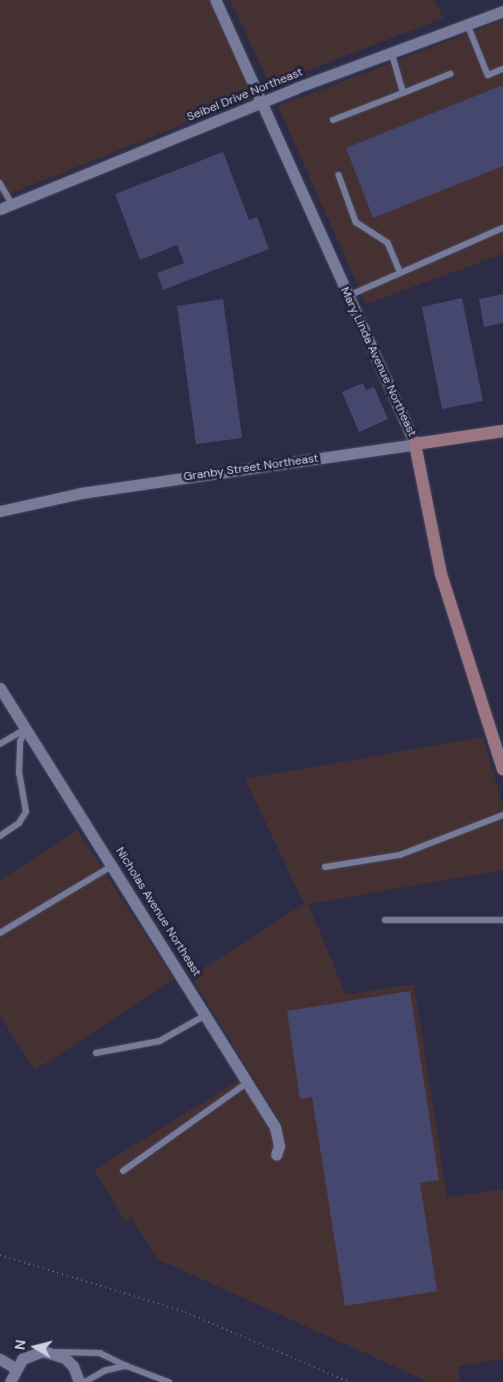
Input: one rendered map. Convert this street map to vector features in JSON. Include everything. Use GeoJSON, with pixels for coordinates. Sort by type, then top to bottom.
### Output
{"type":"FeatureCollection","features":[{"type":"Feature","properties":{"kind":"street","name":"Mary Linda Avenue Northeast"},"geometry":{"type":"LineString","coordinates":[[215,0],[416,444],[441,574],[503,769]]}},
{"type":"Feature","properties":{"kind":"street","name":"Seibel Drive Northeast"},"geometry":{"type":"LineString","coordinates":[[0,209],[262,102],[392,55],[503,11]]}},
{"type":"Feature","properties":{"kind":"street","name":"Granby Street Northeast"},"geometry":{"type":"LineString","coordinates":[[0,511],[81,493],[503,431]]}},
{"type":"Feature","properties":{"kind":"street","name":"Nicholas Avenue Northeast"},"geometry":{"type":"LineString","coordinates":[[0,688],[113,865],[278,1135],[276,1155]]}},
{"type":"Feature","properties":{"kind":"street"},"geometry":{"type":"LineString","coordinates":[[10,1382],[15,1368],[32,1354],[54,1353],[73,1366],[79,1382]]}},
{"type":"Feature","properties":{"kind":"street"},"geometry":{"type":"LineString","coordinates":[[0,1359],[15,1368]]}},
{"type":"Feature","properties":{"kind":"lane"},"geometry":{"type":"LineString","coordinates":[[468,25],[488,75],[503,69]]}},
{"type":"Feature","properties":{"kind":"lane"},"geometry":{"type":"LineString","coordinates":[[392,55],[403,93]]}},
{"type":"Feature","properties":{"kind":"lane"},"geometry":{"type":"LineString","coordinates":[[333,120],[450,74]]}},
{"type":"Feature","properties":{"kind":"lane"},"geometry":{"type":"LineString","coordinates":[[339,175],[356,222],[388,243],[400,271]]}},
{"type":"Feature","properties":{"kind":"lane"},"geometry":{"type":"LineString","coordinates":[[0,183],[12,204]]}},
{"type":"Feature","properties":{"kind":"lane"},"geometry":{"type":"LineString","coordinates":[[348,296],[400,271],[503,228]]}},
{"type":"Feature","properties":{"kind":"lane"},"geometry":{"type":"LineString","coordinates":[[0,744],[26,729]]}},
{"type":"Feature","properties":{"kind":"lane"},"geometry":{"type":"LineString","coordinates":[[0,836],[20,823],[26,812],[19,774],[20,742],[26,729]]}},
{"type":"Feature","properties":{"kind":"lane"},"geometry":{"type":"LineString","coordinates":[[326,867],[400,855],[503,815]]}},
{"type":"Feature","properties":{"kind":"lane"},"geometry":{"type":"LineString","coordinates":[[0,933],[113,865]]}},
{"type":"Feature","properties":{"kind":"lane"},"geometry":{"type":"LineString","coordinates":[[385,920],[503,920]]}},
{"type":"Feature","properties":{"kind":"lane"},"geometry":{"type":"LineString","coordinates":[[96,1053],[160,1040],[206,1015]]}},
{"type":"Feature","properties":{"kind":"lane"},"geometry":{"type":"LineString","coordinates":[[123,1171],[247,1083]]}},
{"type":"Feature","properties":{"kind":"lane"},"geometry":{"type":"LineString","coordinates":[[54,1353],[100,1353],[127,1366],[169,1382]]}},
{"type":"Feature","properties":{"kind":"lane"},"geometry":{"type":"LineString","coordinates":[[86,1382],[105,1371],[127,1366]]}},
{"type":"Feature","properties":{"kind":"path"},"geometry":{"type":"LineString","coordinates":[[0,1255],[185,1312],[349,1382]]}},
{"type":"Feature","properties":{"kind":"shaded area"},"geometry":{"type":"Polygon","coordinates":[[[0,0],[210,0],[253,96],[0,198],[0,0]]]}},
{"type":"Feature","properties":{"kind":"shaded area"},"geometry":{"type":"Polygon","coordinates":[[[230,0],[435,0],[443,18],[270,85],[230,0]]]}},
{"type":"Feature","properties":{"kind":"shaded area"},"geometry":{"type":"Polygon","coordinates":[[[503,20],[503,254],[366,304],[278,106],[503,20]]]}},
{"type":"Feature","properties":{"kind":"shaded area"},"geometry":{"type":"Polygon","coordinates":[[[483,737],[503,806],[503,870],[308,904],[346,995],[414,984],[447,1197],[503,1189],[503,1359],[458,1366],[460,1382],[429,1382],[157,1259],[131,1218],[125,1221],[94,1170],[239,1080],[269,1130],[281,1123],[191,976],[304,904],[245,779],[483,737]]]}},
{"type":"Feature","properties":{"kind":"shaded area"},"geometry":{"type":"Polygon","coordinates":[[[77,830],[174,979],[35,1070],[0,1016],[0,880],[77,830]]]}},
{"type":"Feature","properties":{"kind":"building"},"geometry":{"type":"Polygon","coordinates":[[[503,85],[503,166],[373,218],[346,148],[503,85]]]}},
{"type":"Feature","properties":{"kind":"building"},"geometry":{"type":"Polygon","coordinates":[[[223,152],[249,220],[257,217],[269,249],[163,290],[157,273],[184,263],[177,245],[140,260],[115,194],[223,152]]]}},
{"type":"Feature","properties":{"kind":"building"},"geometry":{"type":"Polygon","coordinates":[[[503,294],[503,323],[484,327],[479,299],[503,294]]]}},
{"type":"Feature","properties":{"kind":"building"},"geometry":{"type":"Polygon","coordinates":[[[462,298],[483,401],[442,409],[422,307],[462,298]]]}},
{"type":"Feature","properties":{"kind":"building"},"geometry":{"type":"Polygon","coordinates":[[[223,299],[242,438],[196,444],[177,306],[223,299]]]}},
{"type":"Feature","properties":{"kind":"building"},"geometry":{"type":"Polygon","coordinates":[[[363,383],[366,390],[374,387],[388,419],[359,432],[342,392],[363,383]]]}},
{"type":"Feature","properties":{"kind":"building"},"geometry":{"type":"Polygon","coordinates":[[[410,991],[439,1180],[420,1183],[437,1291],[345,1306],[312,1097],[300,1099],[287,1011],[410,991]]]}}]}
